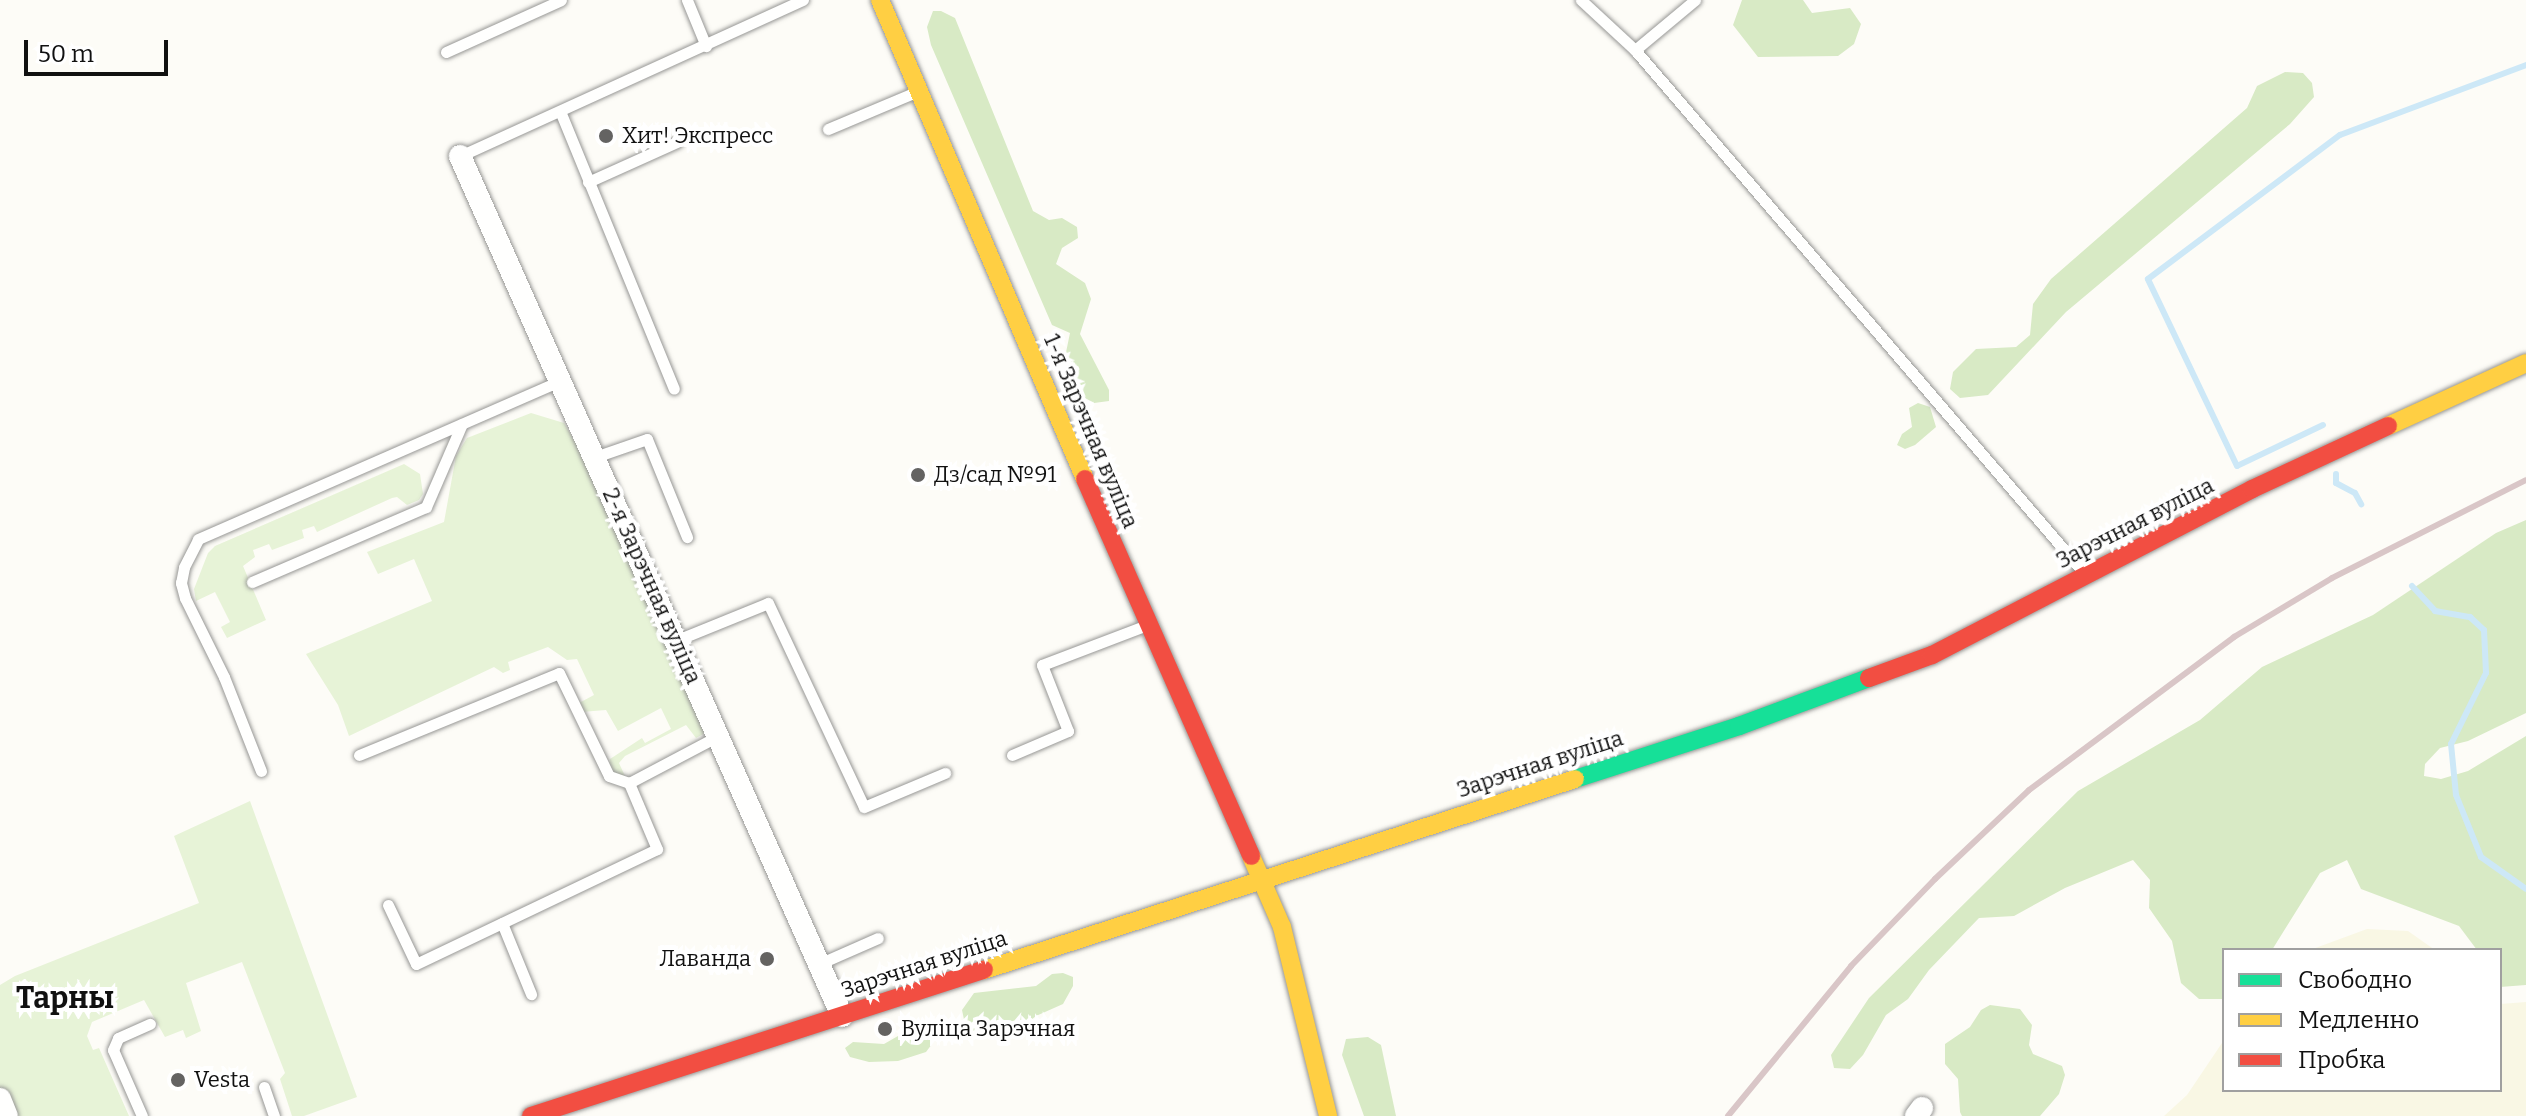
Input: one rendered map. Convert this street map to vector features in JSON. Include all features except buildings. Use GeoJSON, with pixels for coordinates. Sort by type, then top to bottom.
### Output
{"type":"FeatureCollection","features":[{"type":"Feature","properties":{"kind":"street","name":"1-я Зарэчная вуліца"},"geometry":{"type":"LineString","coordinates":[[880,0],[1148,625],[1282,927],[1328,1116]]}},
{"type":"Feature","properties":{"kind":"street","name":"2-я Зарэчная вуліца"},"geometry":{"type":"LineString","coordinates":[[460,156],[842,1016]]}},
{"type":"Feature","properties":{"kind":"street","name":"Зарэчная вуліца"},"geometry":{"type":"LineString","coordinates":[[531,1116],[616,1086],[1739,726],[1932,655],[2252,489],[2526,363]]}},
{"type":"Feature","properties":{"kind":"street"},"geometry":{"type":"LineString","coordinates":[[0,1099],[7,1116]]}},
{"type":"Feature","properties":{"kind":"lane"},"geometry":{"type":"LineString","coordinates":[[446,52],[561,0]]}},
{"type":"Feature","properties":{"kind":"lane"},"geometry":{"type":"LineString","coordinates":[[687,0],[706,46]]}},
{"type":"Feature","properties":{"kind":"lane"},"geometry":{"type":"LineString","coordinates":[[460,156],[803,0]]}},
{"type":"Feature","properties":{"kind":"lane"},"geometry":{"type":"LineString","coordinates":[[1581,0],[1635,50],[2086,575]]}},
{"type":"Feature","properties":{"kind":"lane"},"geometry":{"type":"LineString","coordinates":[[1635,50],[1695,0]]}},
{"type":"Feature","properties":{"kind":"lane"},"geometry":{"type":"LineString","coordinates":[[828,129],[921,90]]}},
{"type":"Feature","properties":{"kind":"lane"},"geometry":{"type":"LineString","coordinates":[[560,111],[674,389]]}},
{"type":"Feature","properties":{"kind":"lane"},"geometry":{"type":"LineString","coordinates":[[588,182],[677,142]]}},
{"type":"Feature","properties":{"kind":"lane"},"geometry":{"type":"LineString","coordinates":[[261,771],[224,677],[185,598],[181,583],[184,567],[198,539],[558,382]]}},
{"type":"Feature","properties":{"kind":"lane"},"geometry":{"type":"LineString","coordinates":[[252,582],[426,507],[462,424]]}},
{"type":"Feature","properties":{"kind":"lane"},"geometry":{"type":"LineString","coordinates":[[595,457],[647,439],[687,537]]}},
{"type":"Feature","properties":{"kind":"lane"},"geometry":{"type":"LineString","coordinates":[[677,640],[768,603],[864,807],[945,773]]}},
{"type":"Feature","properties":{"kind":"lane"},"geometry":{"type":"LineString","coordinates":[[1012,755],[1068,731],[1042,665],[1148,625]]}},
{"type":"Feature","properties":{"kind":"lane"},"geometry":{"type":"LineString","coordinates":[[359,755],[559,673],[609,776],[629,783],[718,736]]}},
{"type":"Feature","properties":{"kind":"lane"},"geometry":{"type":"LineString","coordinates":[[388,905],[416,964],[657,849],[629,783]]}},
{"type":"Feature","properties":{"kind":"lane"},"geometry":{"type":"LineString","coordinates":[[502,923],[531,994]]}},
{"type":"Feature","properties":{"kind":"lane"},"geometry":{"type":"LineString","coordinates":[[821,963],[878,938]]}},
{"type":"Feature","properties":{"kind":"lane"},"geometry":{"type":"LineString","coordinates":[[142,1116],[113,1050],[118,1038],[150,1024]]}},
{"type":"Feature","properties":{"kind":"lane"},"geometry":{"type":"LineString","coordinates":[[264,1087],[274,1116]]}},
{"type":"Feature","properties":{"kind":"shaded area"},"geometry":{"type":"Polygon","coordinates":[[[2367,929],[2408,931],[2432,948],[2315,948],[2367,929]]]}},
{"type":"Feature","properties":{"kind":"shaded area"},"geometry":{"type":"Polygon","coordinates":[[[2526,1002],[2526,1116],[2164,1116],[2187,1095],[2222,1043],[2222,1092],[2502,1092],[2502,1004],[2526,1002]]]}},
{"type":"Feature","properties":{"kind":"green space"},"geometry":{"type":"Polygon","coordinates":[[[1742,0],[1803,0],[1812,13],[1850,8],[1861,24],[1854,44],[1838,56],[1758,57],[1733,25],[1742,0]]]}},
{"type":"Feature","properties":{"kind":"green space"},"geometry":{"type":"Polygon","coordinates":[[[933,11],[941,11],[955,18],[1033,211],[1049,220],[1062,218],[1077,227],[1078,238],[1062,248],[1056,264],[1085,283],[1091,299],[1080,334],[1109,390],[1109,401],[1094,403],[1078,394],[1064,362],[1070,333],[1052,325],[931,45],[927,27],[933,11]]]}},
{"type":"Feature","properties":{"kind":"green space"},"geometry":{"type":"Polygon","coordinates":[[[2285,72],[2303,73],[2312,83],[2314,97],[2290,124],[2066,312],[1988,395],[1960,398],[1950,389],[1953,372],[1976,349],[2016,347],[2030,335],[2033,304],[2051,279],[2247,108],[2257,86],[2285,72]]]}},
{"type":"Feature","properties":{"kind":"green space"},"geometry":{"type":"Polygon","coordinates":[[[1918,403],[1930,407],[1936,427],[1915,445],[1905,449],[1897,445],[1902,434],[1912,427],[1909,408],[1918,403]]]}},
{"type":"Feature","properties":{"kind":"green space"},"geometry":{"type":"Polygon","coordinates":[[[531,413],[564,423],[577,445],[659,618],[707,732],[696,738],[686,725],[625,756],[619,763],[625,776],[616,775],[609,766],[610,759],[642,738],[645,743],[671,729],[661,708],[618,731],[606,710],[581,712],[579,703],[594,695],[577,659],[567,660],[548,647],[508,662],[510,670],[503,673],[494,667],[349,736],[338,705],[306,654],[432,601],[414,559],[378,574],[367,552],[444,522],[456,456],[467,438],[531,413]]]}},
{"type":"Feature","properties":{"kind":"green space"},"geometry":{"type":"Polygon","coordinates":[[[404,464],[420,474],[423,494],[419,500],[407,505],[397,497],[392,498],[317,532],[314,526],[302,530],[304,538],[272,550],[269,544],[253,550],[255,557],[243,566],[266,620],[227,638],[221,627],[230,622],[215,592],[196,601],[194,589],[208,553],[215,546],[404,464]]]}},
{"type":"Feature","properties":{"kind":"green space"},"geometry":{"type":"Polygon","coordinates":[[[2526,520],[2526,713],[2468,741],[2440,748],[2425,764],[2424,776],[2441,779],[2468,771],[2526,736],[2526,985],[2502,987],[2502,948],[2476,948],[2459,926],[2361,889],[2347,860],[2320,873],[2273,948],[2222,948],[2222,999],[2199,999],[2181,983],[2172,941],[2149,908],[2150,880],[2133,860],[2065,888],[2014,916],[1979,918],[1929,970],[1908,999],[1886,1015],[1863,1055],[1850,1069],[1834,1068],[1831,1055],[1869,998],[2078,791],[2200,720],[2262,667],[2373,615],[2496,533],[2526,520]]]}},
{"type":"Feature","properties":{"kind":"green space"},"geometry":{"type":"Polygon","coordinates":[[[250,801],[357,1097],[304,1116],[292,1116],[280,1079],[285,1073],[242,962],[186,983],[201,1031],[186,1038],[183,1030],[165,1037],[144,1000],[92,1022],[87,1036],[93,1050],[99,1048],[129,1116],[6,1116],[0,1100],[0,985],[15,976],[199,903],[174,836],[250,801]]]}},
{"type":"Feature","properties":{"kind":"green space"},"geometry":{"type":"Polygon","coordinates":[[[1063,973],[1073,977],[1073,986],[1063,1004],[1036,1016],[1012,1035],[983,1038],[966,1029],[962,1010],[974,993],[1036,986],[1052,974],[1063,973]]]}},
{"type":"Feature","properties":{"kind":"green space"},"geometry":{"type":"Polygon","coordinates":[[[1990,1005],[2020,1009],[2032,1025],[2029,1045],[2033,1054],[2062,1066],[2065,1075],[2059,1094],[2040,1116],[1962,1116],[1960,1112],[1958,1079],[1945,1064],[1945,1044],[1970,1027],[1981,1010],[1990,1005]]]}},
{"type":"Feature","properties":{"kind":"green space"},"geometry":{"type":"Polygon","coordinates":[[[919,1024],[929,1025],[934,1034],[926,1052],[898,1061],[869,1062],[850,1057],[845,1048],[853,1042],[884,1044],[919,1024]]]}},
{"type":"Feature","properties":{"kind":"green space"},"geometry":{"type":"Polygon","coordinates":[[[1368,1037],[1381,1045],[1396,1116],[1364,1116],[1342,1055],[1346,1039],[1368,1037]]]}},
{"type":"Feature","properties":{"kind":"waterway"},"geometry":{"type":"LineString","coordinates":[[2323,425],[2237,466],[2148,279],[2340,135],[2526,65]]}},
{"type":"Feature","properties":{"kind":"waterway"},"geometry":{"type":"LineString","coordinates":[[2336,474],[2336,483],[2355,493],[2361,504]]}},
{"type":"Feature","properties":{"kind":"waterway"},"geometry":{"type":"LineString","coordinates":[[2412,586],[2435,611],[2470,617],[2484,630],[2486,673],[2451,744],[2456,795],[2481,857],[2526,889]]}},
{"type":"Feature","properties":{"kind":"railway"},"geometry":{"type":"LineString","coordinates":[[1728,1116],[1851,966],[1935,879],[2029,790],[2234,637],[2332,578],[2526,480]]}},
{"type":"Feature","properties":{"kind":"traffic: fast"},"geometry":{"type":"LineString","coordinates":[[1575,779],[1739,726],[1869,678]]}},
{"type":"Feature","properties":{"kind":"traffic: slow"},"geometry":{"type":"LineString","coordinates":[[880,0],[1085,479]]}},
{"type":"Feature","properties":{"kind":"traffic: slow"},"geometry":{"type":"LineString","coordinates":[[2388,426],[2526,363]]}},
{"type":"Feature","properties":{"kind":"traffic: slow"},"geometry":{"type":"LineString","coordinates":[[984,970],[1575,779]]}},
{"type":"Feature","properties":{"kind":"traffic: slow"},"geometry":{"type":"LineString","coordinates":[[1251,856],[1282,927],[1328,1116]]}},
{"type":"Feature","properties":{"kind":"traffic: jam"},"geometry":{"type":"LineString","coordinates":[[1869,678],[1932,655],[2252,489],[2388,426]]}},
{"type":"Feature","properties":{"kind":"traffic: jam"},"geometry":{"type":"LineString","coordinates":[[1085,479],[1251,856]]}},
{"type":"Feature","properties":{"kind":"traffic: jam"},"geometry":{"type":"LineString","coordinates":[[531,1116],[984,970]]}},
{"type":"Feature","properties":{"kind":"place","name":"Хит! Экспресс"},"geometry":{"type":"Point","coordinates":[606,136]}},
{"type":"Feature","properties":{"kind":"place","name":"Дз/сад №91"},"geometry":{"type":"Point","coordinates":[918,475]}},
{"type":"Feature","properties":{"kind":"place","name":"Лаванда"},"geometry":{"type":"Point","coordinates":[767,959]}},
{"type":"Feature","properties":{"kind":"place","name":"Вуліца Зарэчная"},"geometry":{"type":"Point","coordinates":[885,1029]}},
{"type":"Feature","properties":{"kind":"place","name":"Vesta"},"geometry":{"type":"Point","coordinates":[178,1080]}},
{"type":"Feature","properties":{"kind":"district","name":"Тарны"},"geometry":{"type":"Point","coordinates":[65,998]}}]}
